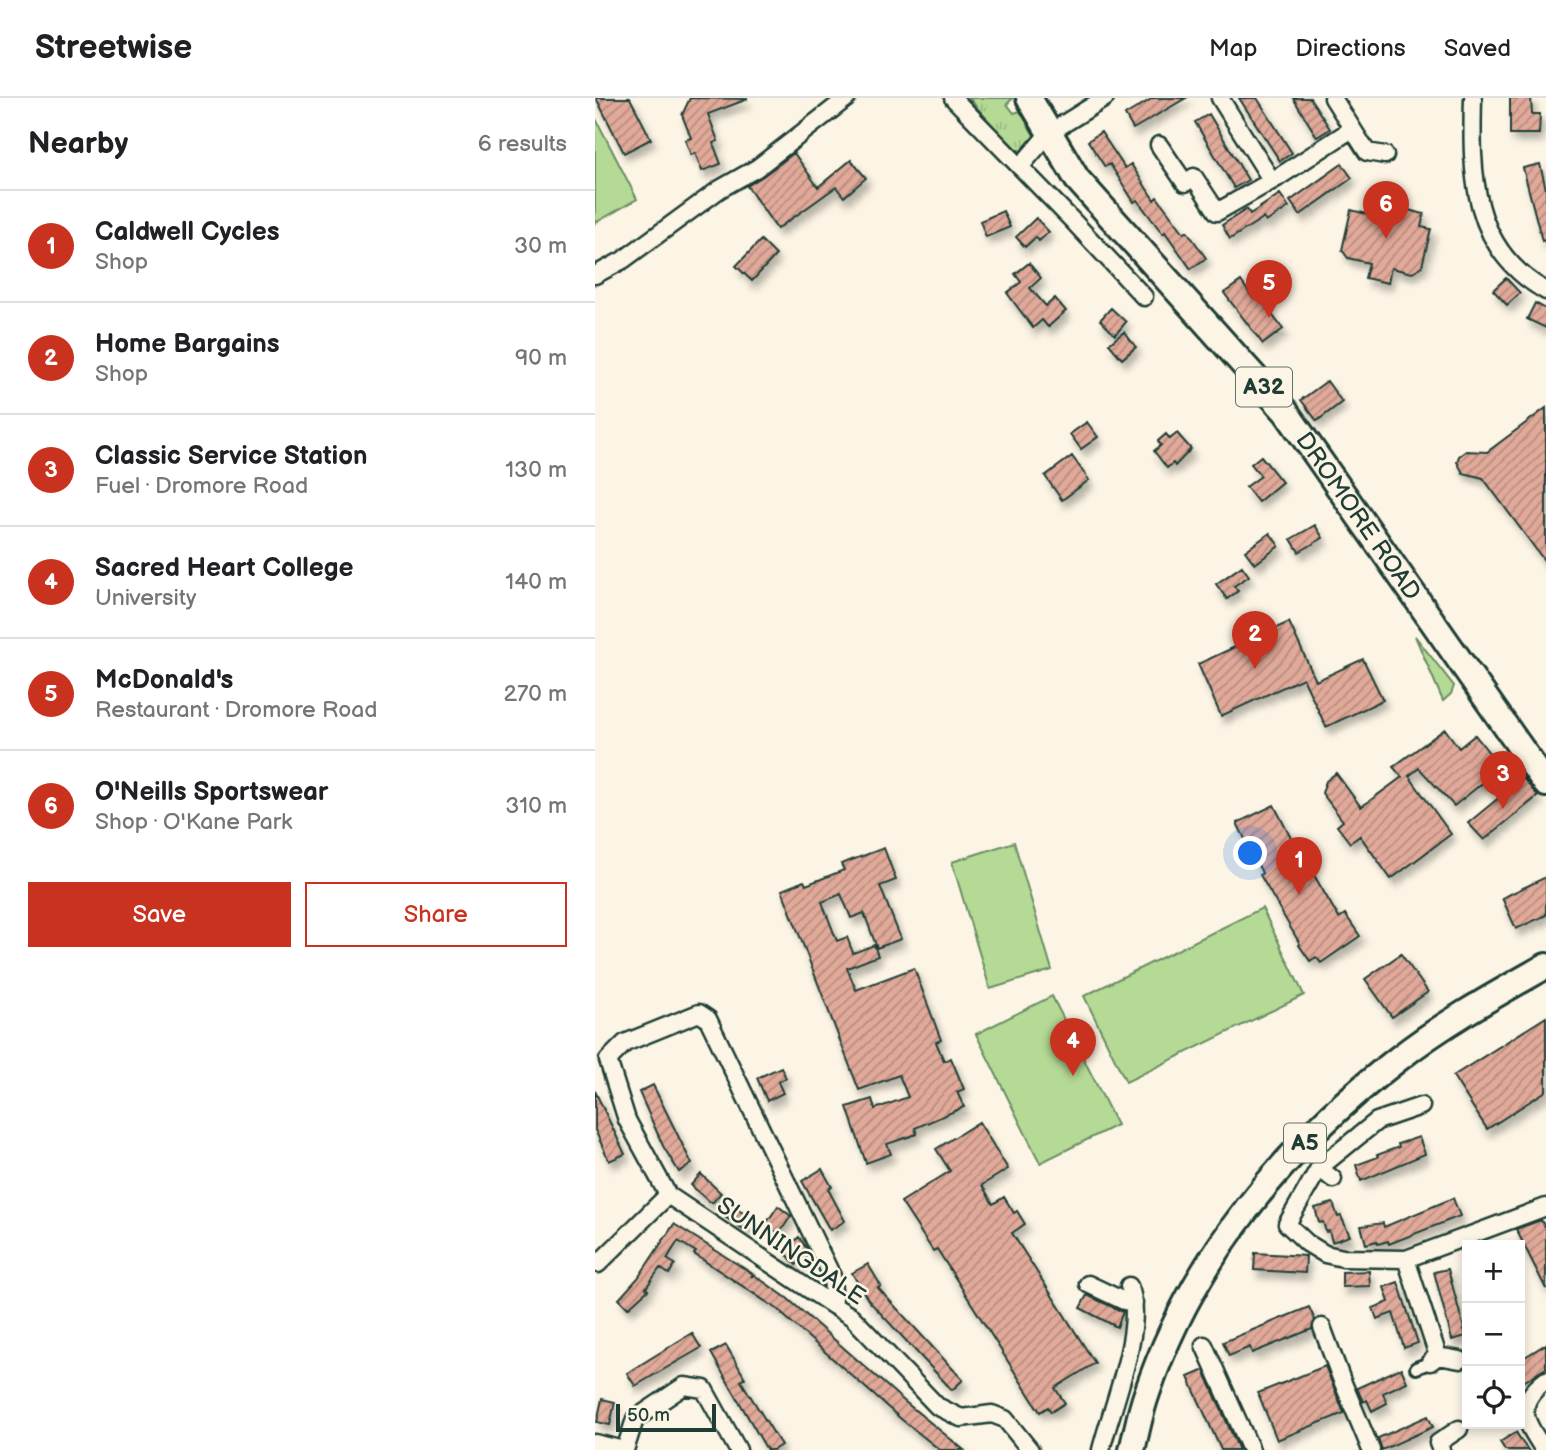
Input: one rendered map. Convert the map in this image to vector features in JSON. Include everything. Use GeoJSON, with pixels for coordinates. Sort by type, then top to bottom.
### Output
{"type":"FeatureCollection","features":[{"type":"Feature","properties":{"kind":"highway","name":"DROMORE ROAD"},"geometry":{"type":"LineString","coordinates":[[1029,98],[1077,179],[1286,412],[1546,784]]}},
{"type":"Feature","properties":{"kind":"highway","name":"A5"},"geometry":{"type":"LineString","coordinates":[[1132,1450],[1146,1395],[1165,1346],[1191,1293],[1216,1251],[1276,1175],[1345,1102],[1399,1058],[1446,1025],[1546,966]]}},
{"type":"Feature","properties":{"kind":"street"},"geometry":{"type":"LineString","coordinates":[[595,275],[623,260],[720,189],[757,168],[847,98]]}},
{"type":"Feature","properties":{"kind":"street"},"geometry":{"type":"LineString","coordinates":[[953,98],[1144,297]]}},
{"type":"Feature","properties":{"kind":"street"},"geometry":{"type":"LineString","coordinates":[[1020,167],[1049,133],[1085,103],[1105,98]]}},
{"type":"Feature","properties":{"kind":"street"},"geometry":{"type":"LineString","coordinates":[[1220,98],[1272,181]]}},
{"type":"Feature","properties":{"kind":"street"},"geometry":{"type":"LineString","coordinates":[[1332,98],[1367,152],[1385,155]]}},
{"type":"Feature","properties":{"kind":"street"},"geometry":{"type":"LineString","coordinates":[[1473,98],[1472,153],[1482,216],[1497,248],[1524,276],[1546,292]]}},
{"type":"Feature","properties":{"kind":"street"},"geometry":{"type":"LineString","coordinates":[[1159,145],[1185,183],[1194,177],[1217,212],[1272,181],[1352,129]]}},
{"type":"Feature","properties":{"kind":"street","name":"SUNNINGDALE"},"geometry":{"type":"LineString","coordinates":[[834,1306],[832,1276],[708,1018],[699,1013],[625,1043],[608,1060],[627,1120],[668,1195],[834,1306],[852,1317],[937,1406],[961,1418],[992,1414],[1005,1419],[1030,1450]]}},
{"type":"Feature","properties":{"kind":"street"},"geometry":{"type":"LineString","coordinates":[[1421,1106],[1377,1121],[1319,1168],[1287,1224],[1307,1243],[1325,1254],[1343,1258],[1406,1259],[1546,1207]]}},
{"type":"Feature","properties":{"kind":"street"},"geometry":{"type":"LineString","coordinates":[[1319,1168],[1333,1179]]}},
{"type":"Feature","properties":{"kind":"street"},"geometry":{"type":"LineString","coordinates":[[595,1262],[598,1264],[668,1195]]}},
{"type":"Feature","properties":{"kind":"street"},"geometry":{"type":"LineString","coordinates":[[1406,1259],[1428,1362],[1460,1360]]}},
{"type":"Feature","properties":{"kind":"street"},"geometry":{"type":"LineString","coordinates":[[1087,1284],[1134,1303]]}},
{"type":"Feature","properties":{"kind":"street"},"geometry":{"type":"LineString","coordinates":[[1101,1450],[1134,1328],[1134,1303],[1129,1286]]}},
{"type":"Feature","properties":{"kind":"street"},"geometry":{"type":"LineString","coordinates":[[1322,1327],[1371,1450]]}},
{"type":"Feature","properties":{"kind":"street"},"geometry":{"type":"LineString","coordinates":[[1204,1345],[1251,1450]]}},
{"type":"Feature","properties":{"kind":"street"},"geometry":{"type":"LineString","coordinates":[[1544,1450],[1523,1412],[1527,1398],[1546,1380]]}},
{"type":"Feature","properties":{"kind":"street"},"geometry":{"type":"LineString","coordinates":[[595,1443],[625,1450],[635,1419],[684,1386],[704,1389],[738,1450]]}},
{"type":"Feature","properties":{"kind":"street"},"geometry":{"type":"LineString","coordinates":[[1441,1450],[1438,1443],[1459,1429]]}},
{"type":"Feature","properties":{"kind":"green space"},"geometry":{"type":"Polygon","coordinates":[[[969,98],[1013,98],[1007,104],[1014,113],[1020,111],[1037,141],[1027,150],[1013,150],[969,98]]]}},
{"type":"Feature","properties":{"kind":"green space"},"geometry":{"type":"Polygon","coordinates":[[[595,117],[637,199],[595,223],[595,117]]]}},
{"type":"Feature","properties":{"kind":"green space"},"geometry":{"type":"Polygon","coordinates":[[[1415,636],[1454,686],[1451,694],[1443,701],[1415,636]]]}},
{"type":"Feature","properties":{"kind":"green space"},"geometry":{"type":"Polygon","coordinates":[[[1014,842],[1052,970],[990,989],[952,862],[1014,842]]]}},
{"type":"Feature","properties":{"kind":"green space"},"geometry":{"type":"Polygon","coordinates":[[[1262,908],[1304,995],[1126,1082],[1084,996],[1262,908]]]}},
{"type":"Feature","properties":{"kind":"green space"},"geometry":{"type":"Polygon","coordinates":[[[1052,996],[1117,1125],[1040,1163],[976,1034],[1052,996]]]}},
{"type":"Feature","properties":{"kind":"building"},"geometry":{"type":"Polygon","coordinates":[[[596,98],[630,98],[651,139],[624,153],[596,98]]]}},
{"type":"Feature","properties":{"kind":"building"},"geometry":{"type":"Polygon","coordinates":[[[690,98],[748,99],[708,114],[718,141],[713,143],[721,164],[702,171],[695,153],[691,155],[685,140],[691,138],[682,115],[690,98]]]}},
{"type":"Feature","properties":{"kind":"building"},"geometry":{"type":"Polygon","coordinates":[[[1153,98],[1186,98],[1133,129],[1125,115],[1153,98]]]}},
{"type":"Feature","properties":{"kind":"building"},"geometry":{"type":"Polygon","coordinates":[[[1239,98],[1257,98],[1292,153],[1280,161],[1239,98]]]}},
{"type":"Feature","properties":{"kind":"building"},"geometry":{"type":"Polygon","coordinates":[[[1293,98],[1310,98],[1330,129],[1317,137],[1293,98]]]}},
{"type":"Feature","properties":{"kind":"building"},"geometry":{"type":"Polygon","coordinates":[[[1510,98],[1531,98],[1532,114],[1540,114],[1539,134],[1510,134],[1510,98]]]}},
{"type":"Feature","properties":{"kind":"building"},"geometry":{"type":"Polygon","coordinates":[[[1209,114],[1248,180],[1234,188],[1195,122],[1209,114]]]}},
{"type":"Feature","properties":{"kind":"building"},"geometry":{"type":"Polygon","coordinates":[[[1101,132],[1125,168],[1131,164],[1154,200],[1157,197],[1206,258],[1191,269],[1165,232],[1163,234],[1137,200],[1134,202],[1110,164],[1105,167],[1088,141],[1101,132]]]}},
{"type":"Feature","properties":{"kind":"building"},"geometry":{"type":"Polygon","coordinates":[[[794,153],[818,187],[851,160],[866,178],[844,197],[836,187],[777,229],[747,186],[794,153]]]}},
{"type":"Feature","properties":{"kind":"building"},"geometry":{"type":"Polygon","coordinates":[[[1342,164],[1352,178],[1300,215],[1290,201],[1342,164]]]}},
{"type":"Feature","properties":{"kind":"building"},"geometry":{"type":"Polygon","coordinates":[[[1540,164],[1546,189],[1546,240],[1542,241],[1523,168],[1540,164]]]}},
{"type":"Feature","properties":{"kind":"building"},"geometry":{"type":"Polygon","coordinates":[[[1280,194],[1289,207],[1266,222],[1263,218],[1230,239],[1222,225],[1247,209],[1250,214],[1280,194]]]}},
{"type":"Feature","properties":{"kind":"building"},"geometry":{"type":"Polygon","coordinates":[[[1375,198],[1405,204],[1404,209],[1424,214],[1421,227],[1431,229],[1422,266],[1412,273],[1391,268],[1388,283],[1365,278],[1369,263],[1348,258],[1342,250],[1351,210],[1371,215],[1375,198]]]}},
{"type":"Feature","properties":{"kind":"building"},"geometry":{"type":"Polygon","coordinates":[[[1003,211],[1010,227],[986,237],[980,221],[1003,211]]]}},
{"type":"Feature","properties":{"kind":"building"},"geometry":{"type":"Polygon","coordinates":[[[1036,218],[1049,232],[1039,241],[1036,237],[1025,247],[1016,237],[1036,218]]]}},
{"type":"Feature","properties":{"kind":"building"},"geometry":{"type":"Polygon","coordinates":[[[761,240],[776,255],[752,281],[736,266],[761,240]]]}},
{"type":"Feature","properties":{"kind":"building"},"geometry":{"type":"Polygon","coordinates":[[[1029,263],[1041,278],[1030,288],[1046,306],[1055,298],[1066,311],[1048,327],[1042,320],[1033,328],[1007,293],[1021,282],[1015,274],[1029,263]]]}},
{"type":"Feature","properties":{"kind":"building"},"geometry":{"type":"Polygon","coordinates":[[[1506,278],[1520,293],[1507,305],[1493,290],[1506,278]]]}},
{"type":"Feature","properties":{"kind":"building"},"geometry":{"type":"Polygon","coordinates":[[[1241,281],[1253,298],[1257,295],[1283,329],[1263,344],[1224,293],[1241,281]]]}},
{"type":"Feature","properties":{"kind":"building"},"geometry":{"type":"Polygon","coordinates":[[[1535,303],[1546,309],[1546,328],[1527,319],[1535,303]]]}},
{"type":"Feature","properties":{"kind":"building"},"geometry":{"type":"Polygon","coordinates":[[[1111,308],[1126,322],[1115,335],[1100,320],[1111,308]]]}},
{"type":"Feature","properties":{"kind":"building"},"geometry":{"type":"Polygon","coordinates":[[[1124,332],[1136,347],[1122,359],[1109,344],[1124,332]]]}},
{"type":"Feature","properties":{"kind":"building"},"geometry":{"type":"Polygon","coordinates":[[[1327,381],[1342,402],[1317,421],[1301,400],[1327,381]]]}},
{"type":"Feature","properties":{"kind":"building"},"geometry":{"type":"Polygon","coordinates":[[[1546,408],[1546,563],[1483,478],[1463,473],[1457,462],[1459,456],[1466,451],[1487,452],[1546,408]]]}},
{"type":"Feature","properties":{"kind":"building"},"geometry":{"type":"Polygon","coordinates":[[[1087,422],[1098,437],[1081,449],[1070,434],[1087,422]]]}},
{"type":"Feature","properties":{"kind":"building"},"geometry":{"type":"Polygon","coordinates":[[[1177,433],[1191,449],[1175,466],[1173,463],[1167,468],[1154,451],[1161,445],[1158,441],[1166,434],[1170,439],[1177,433]]]}},
{"type":"Feature","properties":{"kind":"building"},"geometry":{"type":"Polygon","coordinates":[[[1072,456],[1089,480],[1062,500],[1045,476],[1072,456]]]}},
{"type":"Feature","properties":{"kind":"building"},"geometry":{"type":"Polygon","coordinates":[[[1261,456],[1282,482],[1258,502],[1246,487],[1261,476],[1251,464],[1261,456]]]}},
{"type":"Feature","properties":{"kind":"building"},"geometry":{"type":"Polygon","coordinates":[[[1315,525],[1323,538],[1299,552],[1291,539],[1315,525]]]}},
{"type":"Feature","properties":{"kind":"building"},"geometry":{"type":"Polygon","coordinates":[[[1270,533],[1279,546],[1255,564],[1245,551],[1270,533]]]}},
{"type":"Feature","properties":{"kind":"building"},"geometry":{"type":"Polygon","coordinates":[[[1242,566],[1249,576],[1234,586],[1238,591],[1227,599],[1216,584],[1242,566]]]}},
{"type":"Feature","properties":{"kind":"building"},"geometry":{"type":"Polygon","coordinates":[[[1289,622],[1316,681],[1363,659],[1383,700],[1326,727],[1303,678],[1221,716],[1198,664],[1289,622]]]}},
{"type":"Feature","properties":{"kind":"building"},"geometry":{"type":"Polygon","coordinates":[[[1445,729],[1459,748],[1475,735],[1501,768],[1454,806],[1419,768],[1409,776],[1451,834],[1391,879],[1360,836],[1350,843],[1337,826],[1343,821],[1322,793],[1326,781],[1336,773],[1361,807],[1402,777],[1393,767],[1445,729]]]}},
{"type":"Feature","properties":{"kind":"building"},"geometry":{"type":"Polygon","coordinates":[[[1523,778],[1538,796],[1484,840],[1468,823],[1523,778]]]}},
{"type":"Feature","properties":{"kind":"building"},"geometry":{"type":"Polygon","coordinates":[[[1274,805],[1298,852],[1300,851],[1339,918],[1345,914],[1360,936],[1321,963],[1316,957],[1310,961],[1299,945],[1260,875],[1262,873],[1237,823],[1274,805]]]}},
{"type":"Feature","properties":{"kind":"building"},"geometry":{"type":"Polygon","coordinates":[[[884,848],[896,880],[880,886],[901,939],[877,948],[864,913],[851,918],[841,894],[822,902],[837,941],[847,937],[853,953],[874,945],[878,956],[847,968],[856,990],[914,968],[941,1040],[936,1042],[944,1061],[951,1058],[964,1089],[957,1092],[964,1107],[915,1128],[917,1134],[887,1144],[891,1154],[866,1163],[847,1107],[872,1099],[875,1109],[908,1097],[899,1075],[859,1090],[782,890],[804,881],[806,885],[844,870],[841,864],[884,848]]]}},
{"type":"Feature","properties":{"kind":"building"},"geometry":{"type":"Polygon","coordinates":[[[1546,877],[1546,915],[1516,929],[1502,898],[1546,877]]]}},
{"type":"Feature","properties":{"kind":"building"},"geometry":{"type":"Polygon","coordinates":[[[1401,954],[1428,992],[1392,1017],[1365,979],[1401,954]]]}},
{"type":"Feature","properties":{"kind":"building"},"geometry":{"type":"Polygon","coordinates":[[[1546,1017],[1546,1091],[1487,1129],[1453,1076],[1546,1017]]]}},
{"type":"Feature","properties":{"kind":"building"},"geometry":{"type":"Polygon","coordinates":[[[781,1067],[786,1078],[778,1082],[783,1093],[767,1101],[757,1078],[781,1067]]]}},
{"type":"Feature","properties":{"kind":"building"},"geometry":{"type":"Polygon","coordinates":[[[653,1085],[692,1164],[679,1172],[663,1146],[639,1092],[653,1085]]]}},
{"type":"Feature","properties":{"kind":"building"},"geometry":{"type":"Polygon","coordinates":[[[595,1091],[625,1154],[609,1161],[595,1130],[595,1091]]]}},
{"type":"Feature","properties":{"kind":"building"},"geometry":{"type":"Polygon","coordinates":[[[979,1122],[1008,1169],[982,1185],[993,1204],[1004,1197],[1014,1213],[1017,1211],[1025,1224],[1012,1233],[1095,1363],[1055,1388],[1065,1403],[1051,1412],[1048,1407],[1040,1412],[937,1249],[933,1251],[901,1202],[950,1171],[936,1149],[979,1122]]]}},
{"type":"Feature","properties":{"kind":"building"},"geometry":{"type":"Polygon","coordinates":[[[1419,1137],[1425,1154],[1361,1181],[1356,1165],[1399,1147],[1398,1144],[1419,1137]]]}},
{"type":"Feature","properties":{"kind":"building"},"geometry":{"type":"Polygon","coordinates":[[[822,1169],[832,1187],[828,1189],[845,1221],[830,1230],[802,1181],[822,1169]]]}},
{"type":"Feature","properties":{"kind":"building"},"geometry":{"type":"Polygon","coordinates":[[[701,1174],[721,1193],[713,1202],[709,1202],[691,1185],[701,1174]]]}},
{"type":"Feature","properties":{"kind":"building"},"geometry":{"type":"Polygon","coordinates":[[[1453,1198],[1460,1216],[1389,1244],[1388,1241],[1378,1244],[1377,1241],[1366,1244],[1361,1226],[1383,1223],[1384,1227],[1453,1198]]]}},
{"type":"Feature","properties":{"kind":"building"},"geometry":{"type":"Polygon","coordinates":[[[1333,1203],[1350,1236],[1332,1242],[1323,1222],[1319,1223],[1315,1208],[1333,1203]]]}},
{"type":"Feature","properties":{"kind":"building"},"geometry":{"type":"Polygon","coordinates":[[[733,1206],[752,1219],[745,1230],[726,1218],[733,1206]]]}},
{"type":"Feature","properties":{"kind":"building"},"geometry":{"type":"Polygon","coordinates":[[[778,1206],[791,1216],[779,1234],[765,1225],[778,1206]]]}},
{"type":"Feature","properties":{"kind":"building"},"geometry":{"type":"Polygon","coordinates":[[[1541,1220],[1546,1229],[1546,1289],[1525,1247],[1525,1240],[1522,1240],[1516,1229],[1541,1220]]]}},
{"type":"Feature","properties":{"kind":"building"},"geometry":{"type":"Polygon","coordinates":[[[674,1224],[753,1274],[751,1277],[754,1275],[787,1298],[964,1450],[940,1450],[901,1419],[783,1313],[678,1241],[667,1259],[675,1264],[669,1274],[660,1268],[646,1288],[648,1290],[628,1308],[619,1299],[638,1278],[674,1224]]]}},
{"type":"Feature","properties":{"kind":"building"},"geometry":{"type":"Polygon","coordinates":[[[799,1237],[810,1254],[796,1265],[783,1250],[799,1237]]]}},
{"type":"Feature","properties":{"kind":"building"},"geometry":{"type":"Polygon","coordinates":[[[1255,1253],[1306,1256],[1305,1273],[1254,1270],[1255,1253]]]}},
{"type":"Feature","properties":{"kind":"building"},"geometry":{"type":"Polygon","coordinates":[[[868,1264],[881,1286],[878,1288],[963,1380],[952,1390],[868,1300],[852,1273],[868,1264]]]}},
{"type":"Feature","properties":{"kind":"building"},"geometry":{"type":"Polygon","coordinates":[[[1448,1269],[1462,1321],[1462,1337],[1452,1340],[1434,1272],[1448,1269]]]}},
{"type":"Feature","properties":{"kind":"building"},"geometry":{"type":"Polygon","coordinates":[[[1369,1271],[1370,1286],[1342,1287],[1342,1272],[1369,1271]]]}},
{"type":"Feature","properties":{"kind":"building"},"geometry":{"type":"Polygon","coordinates":[[[1398,1282],[1418,1343],[1404,1348],[1393,1313],[1377,1319],[1373,1308],[1389,1302],[1384,1287],[1398,1282]]]}},
{"type":"Feature","properties":{"kind":"building"},"geometry":{"type":"Polygon","coordinates":[[[1087,1295],[1123,1312],[1117,1327],[1080,1308],[1087,1295]]]}},
{"type":"Feature","properties":{"kind":"building"},"geometry":{"type":"Polygon","coordinates":[[[1309,1307],[1315,1320],[1312,1329],[1252,1353],[1250,1347],[1229,1356],[1223,1342],[1309,1307]]]}},
{"type":"Feature","properties":{"kind":"building"},"geometry":{"type":"Polygon","coordinates":[[[692,1333],[701,1348],[635,1386],[627,1373],[692,1333]]]}},
{"type":"Feature","properties":{"kind":"building"},"geometry":{"type":"Polygon","coordinates":[[[1546,1344],[1546,1368],[1525,1381],[1525,1357],[1546,1344]]]}},
{"type":"Feature","properties":{"kind":"building"},"geometry":{"type":"Polygon","coordinates":[[[726,1345],[745,1378],[741,1381],[781,1445],[773,1450],[767,1450],[711,1353],[726,1345]]]}},
{"type":"Feature","properties":{"kind":"building"},"geometry":{"type":"Polygon","coordinates":[[[1325,1366],[1344,1413],[1277,1440],[1258,1393],[1325,1366]]]}},
{"type":"Feature","properties":{"kind":"building"},"geometry":{"type":"Polygon","coordinates":[[[1401,1368],[1407,1382],[1383,1393],[1387,1403],[1372,1411],[1367,1400],[1363,1402],[1357,1388],[1401,1368]]]}},
{"type":"Feature","properties":{"kind":"building"},"geometry":{"type":"Polygon","coordinates":[[[1204,1370],[1239,1450],[1221,1450],[1188,1377],[1204,1370]]]}},
{"type":"Feature","properties":{"kind":"building"},"geometry":{"type":"Polygon","coordinates":[[[602,1399],[615,1402],[610,1425],[597,1422],[602,1399]]]}},
{"type":"Feature","properties":{"kind":"building"},"geometry":{"type":"Polygon","coordinates":[[[1428,1416],[1433,1427],[1382,1450],[1378,1438],[1428,1416]]]}},
{"type":"Feature","properties":{"kind":"building"},"geometry":{"type":"Polygon","coordinates":[[[1516,1432],[1528,1450],[1505,1450],[1500,1442],[1516,1432]]]}},
{"type":"Feature","properties":{"kind":"place","name":"O'Neills Sportswear"},"geometry":{"type":"Point","coordinates":[1386,239]}},
{"type":"Feature","properties":{"kind":"place","name":"McDonald's"},"geometry":{"type":"Point","coordinates":[1269,318]}},
{"type":"Feature","properties":{"kind":"place","name":"Home Bargains"},"geometry":{"type":"Point","coordinates":[1255,669]}},
{"type":"Feature","properties":{"kind":"place","name":"Classic Service Station"},"geometry":{"type":"Point","coordinates":[1503,809]}},
{"type":"Feature","properties":{"kind":"place","name":"Caldwell Cycles"},"geometry":{"type":"Point","coordinates":[1299,895]}},
{"type":"Feature","properties":{"kind":"place","name":"Sacred Heart College"},"geometry":{"type":"Point","coordinates":[1073,1076]}}]}
